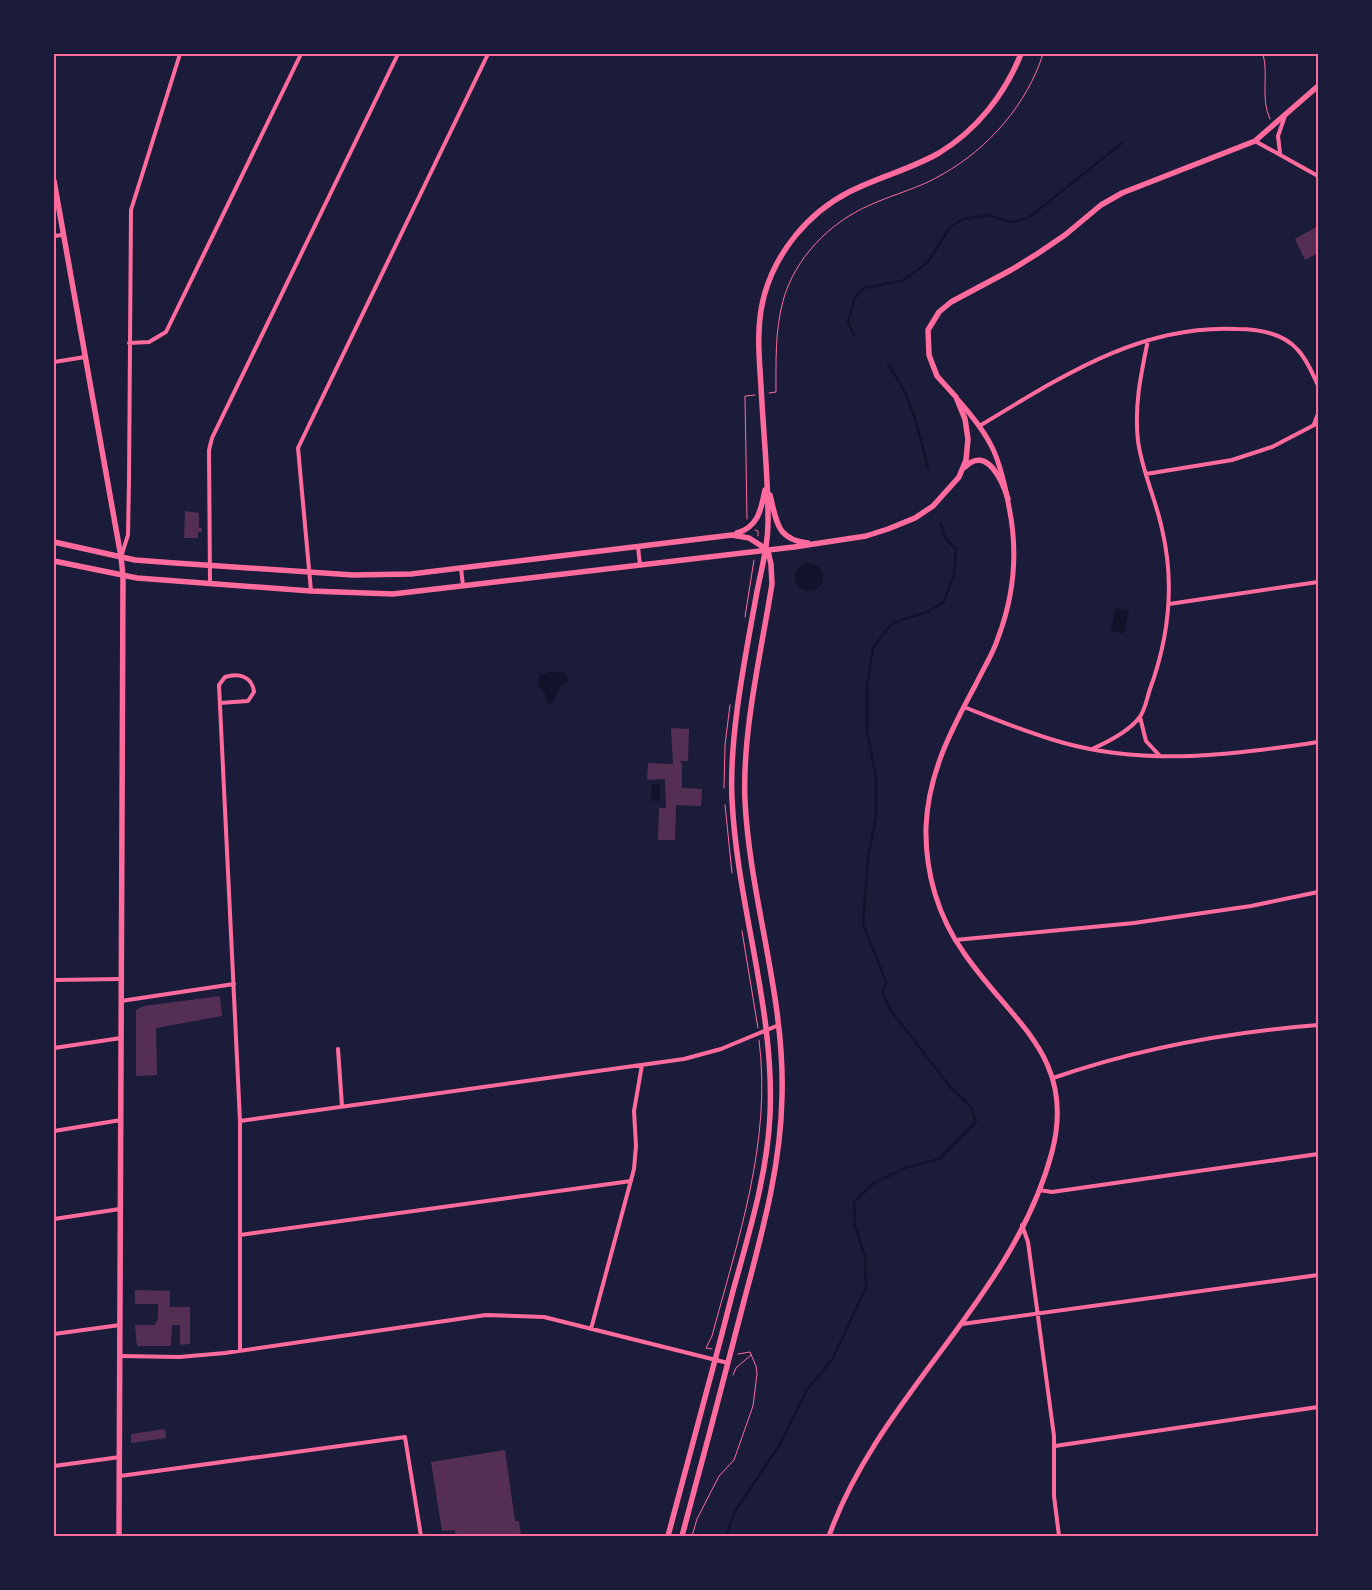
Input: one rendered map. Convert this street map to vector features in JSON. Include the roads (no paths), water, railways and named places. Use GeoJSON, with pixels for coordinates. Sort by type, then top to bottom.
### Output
{"type":"FeatureCollection","features":[{"type":"Feature","properties":{"kind":"main road"},"geometry":{"type":"LineString","coordinates":[[682,1536],[775,1179],[782,1115],[779,1025],[748,830],[745,766],[772,584],[768,550],[759,326],[765,294],[778,261],[802,228],[830,203],[848,192],[936,155],[968,132],[1003,90],[1021,54]]}},
{"type":"Feature","properties":{"kind":"main road"},"geometry":{"type":"LineString","coordinates":[[964,469],[968,439],[965,418],[956,397],[937,376],[929,355],[928,330],[945,306],[1011,270],[1065,234],[1101,205],[1122,193],[1255,141],[1318,86]]}},
{"type":"Feature","properties":{"kind":"main road"},"geometry":{"type":"LineString","coordinates":[[54,181],[84,357],[122,556],[123,576],[119,1536]]}},
{"type":"Feature","properties":{"kind":"main road"},"geometry":{"type":"LineString","coordinates":[[54,562],[123,576],[311,591],[377,594],[463,586],[768,550],[866,536],[915,518],[942,498],[969,463],[990,464],[1004,486],[1008,498]]}},
{"type":"Feature","properties":{"kind":"main road"},"geometry":{"type":"LineString","coordinates":[[54,542],[135,560],[310,572],[397,575],[732,535],[753,525],[760,513],[766,483]]}},
{"type":"Feature","properties":{"kind":"main road"},"geometry":{"type":"LineString","coordinates":[[766,483],[781,532],[788,538],[796,541],[815,544]]}},
{"type":"Feature","properties":{"kind":"main road"},"geometry":{"type":"LineString","coordinates":[[732,535],[750,538],[768,550]]}},
{"type":"Feature","properties":{"kind":"main road"},"geometry":{"type":"LineString","coordinates":[[668,1536],[762,1181],[770,1115],[767,1029],[735,832],[732,797],[736,730],[740,702],[756,598],[768,550]]}},
{"type":"Feature","properties":{"kind":"main road"},"geometry":{"type":"LineString","coordinates":[[740,702],[753,703]]}},
{"type":"Feature","properties":{"kind":"main road"},"geometry":{"type":"LineString","coordinates":[[736,730],[749,731]]}},
{"type":"Feature","properties":{"kind":"main road"},"geometry":{"type":"LineString","coordinates":[[735,832],[748,830]]}},
{"type":"Feature","properties":{"kind":"main road"},"geometry":{"type":"LineString","coordinates":[[770,1115],[782,1115]]}},
{"type":"Feature","properties":{"kind":"street"},"geometry":{"type":"LineString","coordinates":[[122,556],[128,535],[131,210],[180,54]]}},
{"type":"Feature","properties":{"kind":"street"},"geometry":{"type":"LineString","coordinates":[[129,343],[149,342],[166,332],[301,54]]}},
{"type":"Feature","properties":{"kind":"street"},"geometry":{"type":"LineString","coordinates":[[210,583],[209,450],[212,438],[398,54]]}},
{"type":"Feature","properties":{"kind":"street"},"geometry":{"type":"LineString","coordinates":[[311,591],[298,448],[488,54]]}},
{"type":"Feature","properties":{"kind":"street"},"geometry":{"type":"LineString","coordinates":[[1280,152],[1278,136],[1285,116]]}},
{"type":"Feature","properties":{"kind":"street"},"geometry":{"type":"LineString","coordinates":[[1255,141],[1280,152],[1318,176]]}},
{"type":"Feature","properties":{"kind":"street"},"geometry":{"type":"LineString","coordinates":[[54,236],[64,235]]}},
{"type":"Feature","properties":{"kind":"street"},"geometry":{"type":"LineString","coordinates":[[981,425],[1077,367],[1148,340],[1178,332],[1208,328],[1242,329],[1275,334],[1298,350],[1318,386]]}},
{"type":"Feature","properties":{"kind":"street"},"geometry":{"type":"LineString","coordinates":[[1148,340],[1139,382],[1137,424],[1146,474],[1162,527],[1168,556],[1170,604],[1164,643],[1140,717],[1146,741],[1161,757]]}},
{"type":"Feature","properties":{"kind":"street"},"geometry":{"type":"LineString","coordinates":[[54,362],[84,357]]}},
{"type":"Feature","properties":{"kind":"street"},"geometry":{"type":"LineString","coordinates":[[829,1536],[856,1474],[888,1421],[962,1324],[996,1272],[1039,1190],[1057,1130],[1058,1103],[1053,1078],[1046,1058],[1030,1034],[979,974],[955,940],[944,917],[933,886],[927,854],[926,827],[932,781],[943,748],[998,640],[1011,595],[1014,545],[1002,469],[994,446],[981,425],[956,397]]}},
{"type":"Feature","properties":{"kind":"street"},"geometry":{"type":"LineString","coordinates":[[1146,474],[1232,460],[1272,447],[1316,424],[1318,414]]}},
{"type":"Feature","properties":{"kind":"street"},"geometry":{"type":"LineString","coordinates":[[638,547],[640,565]]}},
{"type":"Feature","properties":{"kind":"street"},"geometry":{"type":"LineString","coordinates":[[461,568],[463,586]]}},
{"type":"Feature","properties":{"kind":"street"},"geometry":{"type":"LineString","coordinates":[[1170,604],[1318,582]]}},
{"type":"Feature","properties":{"kind":"street"},"geometry":{"type":"LineString","coordinates":[[220,703],[248,701],[254,692],[251,682],[240,675],[223,679],[219,685],[240,1121],[240,1350]]}},
{"type":"Feature","properties":{"kind":"street"},"geometry":{"type":"LineString","coordinates":[[964,707],[1033,734],[1092,750],[1161,757],[1245,753],[1318,742]]}},
{"type":"Feature","properties":{"kind":"street"},"geometry":{"type":"LineString","coordinates":[[1092,750],[1118,735],[1140,717]]}},
{"type":"Feature","properties":{"kind":"street"},"geometry":{"type":"LineString","coordinates":[[955,940],[1134,923],[1251,906],[1318,892]]}},
{"type":"Feature","properties":{"kind":"street"},"geometry":{"type":"LineString","coordinates":[[54,980],[121,980]]}},
{"type":"Feature","properties":{"kind":"street"},"geometry":{"type":"LineString","coordinates":[[121,1001],[234,984]]}},
{"type":"Feature","properties":{"kind":"street"},"geometry":{"type":"LineString","coordinates":[[240,1121],[642,1065],[708,1053],[779,1025]]}},
{"type":"Feature","properties":{"kind":"street"},"geometry":{"type":"LineString","coordinates":[[1053,1078],[1127,1056],[1182,1043],[1259,1030],[1318,1025]]}},
{"type":"Feature","properties":{"kind":"street"},"geometry":{"type":"LineString","coordinates":[[54,1048],[121,1038]]}},
{"type":"Feature","properties":{"kind":"street"},"geometry":{"type":"LineString","coordinates":[[338,1050],[342,1106]]}},
{"type":"Feature","properties":{"kind":"street"},"geometry":{"type":"LineString","coordinates":[[591,1329],[631,1181],[636,1146],[634,1111],[642,1065]]}},
{"type":"Feature","properties":{"kind":"street"},"geometry":{"type":"LineString","coordinates":[[54,1131],[121,1120]]}},
{"type":"Feature","properties":{"kind":"street"},"geometry":{"type":"LineString","coordinates":[[1039,1190],[1052,1192],[1318,1154]]}},
{"type":"Feature","properties":{"kind":"street"},"geometry":{"type":"LineString","coordinates":[[240,1235],[631,1181]]}},
{"type":"Feature","properties":{"kind":"street"},"geometry":{"type":"LineString","coordinates":[[54,1219],[120,1209]]}},
{"type":"Feature","properties":{"kind":"street"},"geometry":{"type":"LineString","coordinates":[[1022,1225],[1028,1242],[1036,1315],[1055,1446],[1054,1496],[1059,1536]]}},
{"type":"Feature","properties":{"kind":"street"},"geometry":{"type":"LineString","coordinates":[[962,1324],[1318,1275]]}},
{"type":"Feature","properties":{"kind":"street"},"geometry":{"type":"LineString","coordinates":[[120,1356],[179,1357],[486,1315],[544,1317],[728,1363]]}},
{"type":"Feature","properties":{"kind":"street"},"geometry":{"type":"LineString","coordinates":[[54,1334],[120,1325]]}},
{"type":"Feature","properties":{"kind":"street"},"geometry":{"type":"LineString","coordinates":[[1055,1446],[1318,1408]]}},
{"type":"Feature","properties":{"kind":"street"},"geometry":{"type":"LineString","coordinates":[[120,1476],[405,1437],[421,1536]]}},
{"type":"Feature","properties":{"kind":"street"},"geometry":{"type":"LineString","coordinates":[[54,1466],[120,1457]]}},
{"type":"Feature","properties":{"kind":"waterway"},"geometry":{"type":"LineString","coordinates":[[854,335],[848,322],[854,299],[864,288],[902,281],[927,263],[951,226],[964,219],[988,215],[1011,222],[1027,219],[1122,143]]}},
{"type":"Feature","properties":{"kind":"waterway"},"geometry":{"type":"LineString","coordinates":[[888,365],[909,402],[918,428],[928,469]]}},
{"type":"Feature","properties":{"kind":"waterway"},"geometry":{"type":"LineString","coordinates":[[726,1536],[735,1511],[779,1446],[806,1391],[832,1360],[866,1288],[865,1257],[855,1226],[854,1202],[874,1183],[905,1168],[939,1159],[976,1122],[971,1107],[950,1087],[890,1009],[883,994],[886,982],[863,924],[868,857],[876,817],[876,777],[867,731],[867,686],[873,648],[892,623],[927,612],[943,603],[954,575],[956,549],[945,538],[941,523]]}}]}
